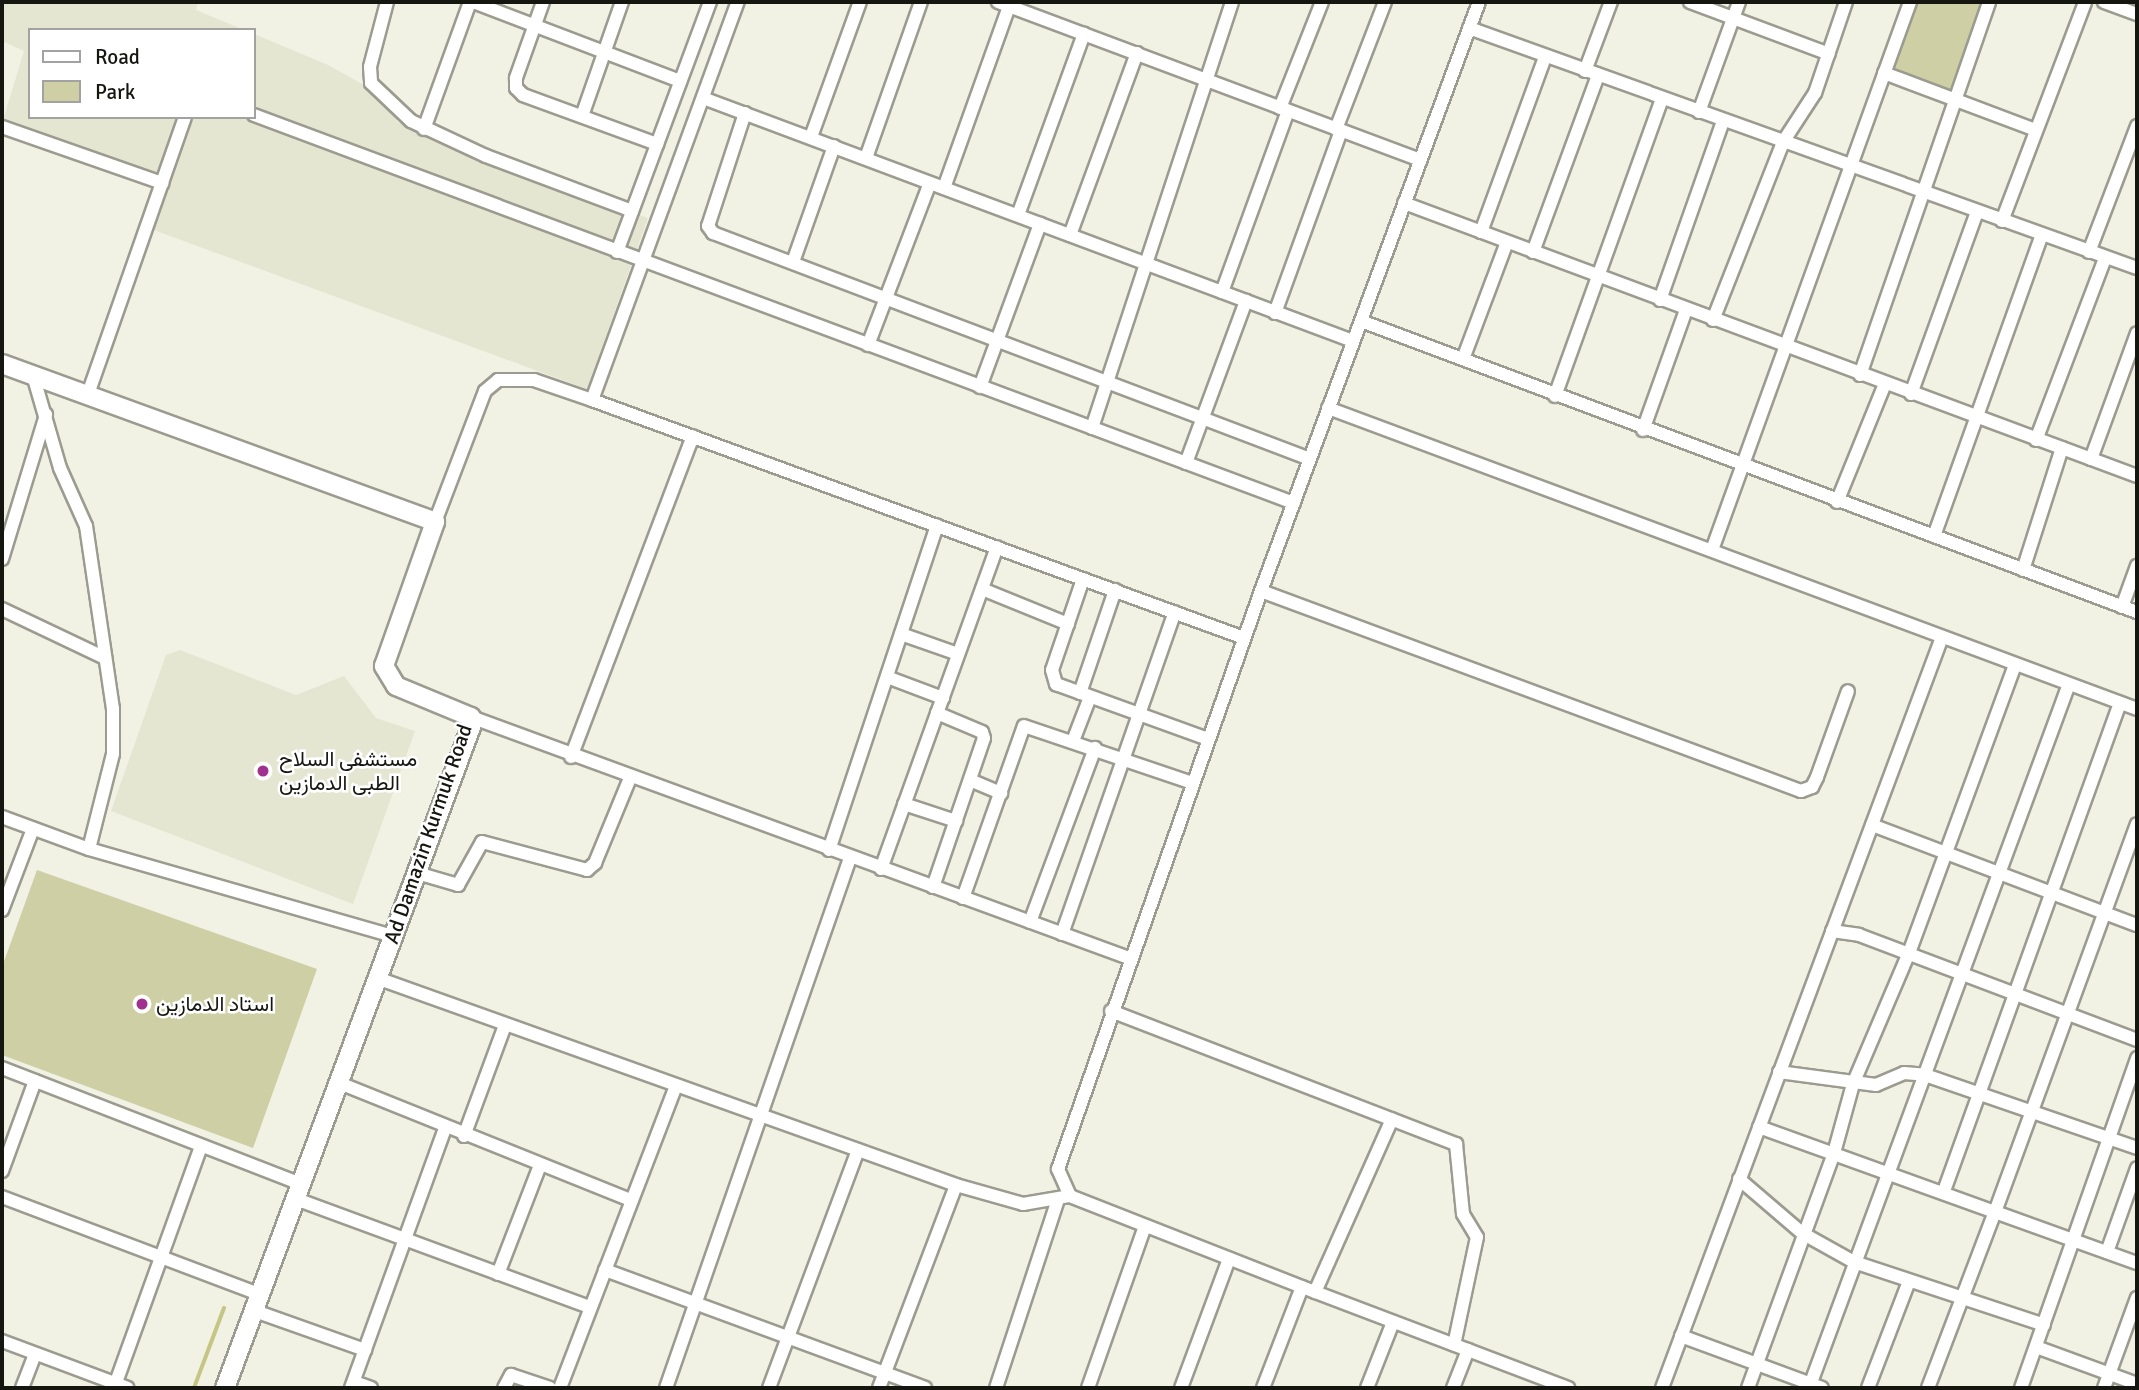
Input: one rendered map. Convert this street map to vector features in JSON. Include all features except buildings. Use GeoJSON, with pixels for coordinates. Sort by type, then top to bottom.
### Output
{"type":"FeatureCollection","features":[{"type":"Feature","properties":{"kind":"highway"},"geometry":{"type":"LineString","coordinates":[[2,364],[435,522]]}},
{"type":"Feature","properties":{"kind":"highway","name":"Ad Damazin Kurmuk Road"},"geometry":{"type":"LineString","coordinates":[[225,1388],[417,873],[471,717],[396,686],[384,666],[435,522]]}},
{"type":"Feature","properties":{"kind":"street"},"geometry":{"type":"LineString","coordinates":[[387,2],[370,67],[370,83],[424,129],[632,211]]}},
{"type":"Feature","properties":{"kind":"street"},"geometry":{"type":"LineString","coordinates":[[424,129],[471,2],[680,81]]}},
{"type":"Feature","properties":{"kind":"street"},"geometry":{"type":"LineString","coordinates":[[543,2],[516,78],[516,88],[657,144]]}},
{"type":"Feature","properties":{"kind":"street"},"geometry":{"type":"LineString","coordinates":[[582,116],[622,2]]}},
{"type":"Feature","properties":{"kind":"street"},"geometry":{"type":"LineString","coordinates":[[617,253],[710,2]]}},
{"type":"Feature","properties":{"kind":"street"},"geometry":{"type":"LineString","coordinates":[[592,400],[736,2]]}},
{"type":"Feature","properties":{"kind":"street"},"geometry":{"type":"LineString","coordinates":[[811,137],[860,2]]}},
{"type":"Feature","properties":{"kind":"street"},"geometry":{"type":"LineString","coordinates":[[866,158],[921,2]]}},
{"type":"Feature","properties":{"kind":"street"},"geometry":{"type":"LineString","coordinates":[[1092,428],[1232,2]]}},
{"type":"Feature","properties":{"kind":"street"},"geometry":{"type":"LineString","coordinates":[[1222,292],[1322,2]]}},
{"type":"Feature","properties":{"kind":"street"},"geometry":{"type":"LineString","coordinates":[[1275,313],[1385,2]]}},
{"type":"Feature","properties":{"kind":"street"},"geometry":{"type":"LineString","coordinates":[[996,1388],[1064,1197],[1058,1169],[1129,958],[1261,591],[1479,2]]}},
{"type":"Feature","properties":{"kind":"street"},"geometry":{"type":"LineString","coordinates":[[1533,252],[1611,2]]}},
{"type":"Feature","properties":{"kind":"street"},"geometry":{"type":"LineString","coordinates":[[1690,2],[1829,54]]}},
{"type":"Feature","properties":{"kind":"street"},"geometry":{"type":"LineString","coordinates":[[1699,112],[1739,2]]}},
{"type":"Feature","properties":{"kind":"street"},"geometry":{"type":"LineString","coordinates":[[1713,320],[1783,142],[1809,105],[1846,2]]}},
{"type":"Feature","properties":{"kind":"street"},"geometry":{"type":"LineString","coordinates":[[1712,550],[1910,2]]}},
{"type":"Feature","properties":{"kind":"street"},"geometry":{"type":"LineString","coordinates":[[1860,375],[1989,2]]}},
{"type":"Feature","properties":{"kind":"street"},"geometry":{"type":"LineString","coordinates":[[2002,221],[2084,2]]}},
{"type":"Feature","properties":{"kind":"street"},"geometry":{"type":"LineString","coordinates":[[2104,2],[2137,14]]}},
{"type":"Feature","properties":{"kind":"street"},"geometry":{"type":"LineString","coordinates":[[944,188],[1010,5],[1420,160]]}},
{"type":"Feature","properties":{"kind":"street"},"geometry":{"type":"LineString","coordinates":[[1469,29],[2137,268]]}},
{"type":"Feature","properties":{"kind":"street"},"geometry":{"type":"LineString","coordinates":[[1017,215],[1084,34]]}},
{"type":"Feature","properties":{"kind":"street"},"geometry":{"type":"LineString","coordinates":[[1070,235],[1137,54]]}},
{"type":"Feature","properties":{"kind":"street"},"geometry":{"type":"LineString","coordinates":[[1481,232],[1545,57]]}},
{"type":"Feature","properties":{"kind":"street"},"geometry":{"type":"LineString","coordinates":[[1884,73],[2036,130]]}},
{"type":"Feature","properties":{"kind":"street"},"geometry":{"type":"LineString","coordinates":[[703,98],[1353,341]]}},
{"type":"Feature","properties":{"kind":"street"},"geometry":{"type":"LineString","coordinates":[[1555,396],[1662,99]]}},
{"type":"Feature","properties":{"kind":"street"},"geometry":{"type":"LineString","coordinates":[[745,113],[708,226],[713,233],[1109,380],[1310,459]]}},
{"type":"Feature","properties":{"kind":"street"},"geometry":{"type":"LineString","coordinates":[[256,116],[642,263],[1294,503]]}},
{"type":"Feature","properties":{"kind":"street"},"geometry":{"type":"LineString","coordinates":[[88,394],[184,119]]}},
{"type":"Feature","properties":{"kind":"street"},"geometry":{"type":"LineString","coordinates":[[1660,300],[1723,121]]}},
{"type":"Feature","properties":{"kind":"street"},"geometry":{"type":"LineString","coordinates":[[2090,252],[2137,125]]}},
{"type":"Feature","properties":{"kind":"street"},"geometry":{"type":"LineString","coordinates":[[2,127],[162,183]]}},
{"type":"Feature","properties":{"kind":"street"},"geometry":{"type":"LineString","coordinates":[[793,262],[834,146]]}},
{"type":"Feature","properties":{"kind":"street"},"geometry":{"type":"LineString","coordinates":[[868,345],[930,183]]}},
{"type":"Feature","properties":{"kind":"street"},"geometry":{"type":"LineString","coordinates":[[1404,203],[1785,348],[2137,476]]}},
{"type":"Feature","properties":{"kind":"street"},"geometry":{"type":"LineString","coordinates":[[1911,394],[1977,212]]}},
{"type":"Feature","properties":{"kind":"street"},"geometry":{"type":"LineString","coordinates":[[980,387],[1040,224]]}},
{"type":"Feature","properties":{"kind":"street"},"geometry":{"type":"LineString","coordinates":[[1934,536],[2042,235]]}},
{"type":"Feature","properties":{"kind":"street"},"geometry":{"type":"LineString","coordinates":[[1463,359],[1507,242]]}},
{"type":"Feature","properties":{"kind":"street"},"geometry":{"type":"LineString","coordinates":[[2036,440],[2105,258]]}},
{"type":"Feature","properties":{"kind":"street"},"geometry":{"type":"LineString","coordinates":[[1186,463],[1246,301]]}},
{"type":"Feature","properties":{"kind":"street"},"geometry":{"type":"LineString","coordinates":[[1643,430],[1686,310]]}},
{"type":"Feature","properties":{"kind":"street"},"geometry":{"type":"LineString","coordinates":[[1360,321],[1742,468],[2137,612]]}},
{"type":"Feature","properties":{"kind":"street"},"geometry":{"type":"LineString","coordinates":[[2091,459],[2137,333]]}},
{"type":"Feature","properties":{"kind":"street"},"geometry":{"type":"LineString","coordinates":[[33,375],[60,468],[86,526],[113,709],[113,754],[89,849]]}},
{"type":"Feature","properties":{"kind":"street"},"geometry":{"type":"LineString","coordinates":[[435,522],[485,391],[498,380],[534,380],[1244,638]]}},
{"type":"Feature","properties":{"kind":"street"},"geometry":{"type":"LineString","coordinates":[[1837,502],[1885,384]]}},
{"type":"Feature","properties":{"kind":"street"},"geometry":{"type":"LineString","coordinates":[[1328,408],[2137,709]]}},
{"type":"Feature","properties":{"kind":"street"},"geometry":{"type":"LineString","coordinates":[[2,559],[46,414]]}},
{"type":"Feature","properties":{"kind":"street"},"geometry":{"type":"LineString","coordinates":[[571,757],[693,436]]}},
{"type":"Feature","properties":{"kind":"street"},"geometry":{"type":"LineString","coordinates":[[2023,570],[2062,448]]}},
{"type":"Feature","properties":{"kind":"street"},"geometry":{"type":"LineString","coordinates":[[829,850],[937,525]]}},
{"type":"Feature","properties":{"kind":"street"},"geometry":{"type":"LineString","coordinates":[[881,869],[997,547]]}},
{"type":"Feature","properties":{"kind":"street"},"geometry":{"type":"LineString","coordinates":[[2122,607],[2137,566]]}},
{"type":"Feature","properties":{"kind":"street"},"geometry":{"type":"LineString","coordinates":[[1083,579],[1052,679],[1085,695],[1208,739]]}},
{"type":"Feature","properties":{"kind":"street"},"geometry":{"type":"LineString","coordinates":[[982,589],[1068,624]]}},
{"type":"Feature","properties":{"kind":"street"},"geometry":{"type":"LineString","coordinates":[[1073,741],[1115,590]]}},
{"type":"Feature","properties":{"kind":"street"},"geometry":{"type":"LineString","coordinates":[[1261,591],[1801,791],[1812,787],[1817,777],[1848,691]]}},
{"type":"Feature","properties":{"kind":"street"},"geometry":{"type":"LineString","coordinates":[[2,609],[106,658]]}},
{"type":"Feature","properties":{"kind":"street"},"geometry":{"type":"LineString","coordinates":[[1062,934],[1175,612]]}},
{"type":"Feature","properties":{"kind":"street"},"geometry":{"type":"LineString","coordinates":[[901,634],[958,654]]}},
{"type":"Feature","properties":{"kind":"street"},"geometry":{"type":"LineString","coordinates":[[1661,1388],[1941,637]]}},
{"type":"Feature","properties":{"kind":"street"},"geometry":{"type":"LineString","coordinates":[[1748,1388],[1802,1233],[1834,1153],[1853,1084],[1909,953],[2015,665]]}},
{"type":"Feature","properties":{"kind":"street"},"geometry":{"type":"LineString","coordinates":[[887,677],[943,698]]}},
{"type":"Feature","properties":{"kind":"street"},"geometry":{"type":"LineString","coordinates":[[1681,1336],[1814,1387],[1854,1262],[2069,684]]}},
{"type":"Feature","properties":{"kind":"street"},"geometry":{"type":"LineString","coordinates":[[1944,1191],[2120,703]]}},
{"type":"Feature","properties":{"kind":"street"},"geometry":{"type":"LineString","coordinates":[[933,887],[983,735],[937,713]]}},
{"type":"Feature","properties":{"kind":"street"},"geometry":{"type":"LineString","coordinates":[[471,717],[571,757],[1129,958]]}},
{"type":"Feature","properties":{"kind":"street"},"geometry":{"type":"LineString","coordinates":[[963,898],[1024,726],[1192,783]]}},
{"type":"Feature","properties":{"kind":"street"},"geometry":{"type":"LineString","coordinates":[[1030,922],[1095,748]]}},
{"type":"Feature","properties":{"kind":"street"},"geometry":{"type":"LineString","coordinates":[[417,873],[458,885],[482,842],[587,870],[595,863],[630,778]]}},
{"type":"Feature","properties":{"kind":"street"},"geometry":{"type":"LineString","coordinates":[[970,780],[1001,793]]}},
{"type":"Feature","properties":{"kind":"street"},"geometry":{"type":"LineString","coordinates":[[904,804],[956,821]]}},
{"type":"Feature","properties":{"kind":"street"},"geometry":{"type":"LineString","coordinates":[[2,817],[89,849],[393,936]]}},
{"type":"Feature","properties":{"kind":"street"},"geometry":{"type":"LineString","coordinates":[[1928,1388],[2137,824]]}},
{"type":"Feature","properties":{"kind":"street"},"geometry":{"type":"LineString","coordinates":[[1872,825],[2137,925]]}},
{"type":"Feature","properties":{"kind":"street"},"geometry":{"type":"LineString","coordinates":[[2,910],[33,830]]}},
{"type":"Feature","properties":{"kind":"street"},"geometry":{"type":"LineString","coordinates":[[666,1388],[763,1117],[850,858]]}},
{"type":"Feature","properties":{"kind":"street"},"geometry":{"type":"LineString","coordinates":[[1832,931],[1859,935],[2067,1016],[2137,1040]]}},
{"type":"Feature","properties":{"kind":"street"},"geometry":{"type":"LineString","coordinates":[[377,978],[505,1026],[956,1185],[1023,1204],[1064,1197],[1468,1350],[1535,1382],[1568,1388]]}},
{"type":"Feature","properties":{"kind":"street"},"geometry":{"type":"LineString","coordinates":[[1111,1011],[1449,1140],[1460,1151],[1463,1214],[1477,1237],[1454,1345]]}},
{"type":"Feature","properties":{"kind":"street"},"geometry":{"type":"LineString","coordinates":[[464,1136],[505,1026]]}},
{"type":"Feature","properties":{"kind":"street"},"geometry":{"type":"LineString","coordinates":[[2021,1388],[2137,1058]]}},
{"type":"Feature","properties":{"kind":"street"},"geometry":{"type":"LineString","coordinates":[[2,1068],[201,1147],[404,1240],[590,1307]]}},
{"type":"Feature","properties":{"kind":"street"},"geometry":{"type":"LineString","coordinates":[[1779,1072],[1876,1085],[1904,1073],[1925,1075],[2137,1148]]}},
{"type":"Feature","properties":{"kind":"street"},"geometry":{"type":"LineString","coordinates":[[2,1171],[35,1081]]}},
{"type":"Feature","properties":{"kind":"street"},"geometry":{"type":"LineString","coordinates":[[337,1082],[444,1128],[631,1200]]}},
{"type":"Feature","properties":{"kind":"street"},"geometry":{"type":"LineString","coordinates":[[560,1388],[676,1086]]}},
{"type":"Feature","properties":{"kind":"street"},"geometry":{"type":"LineString","coordinates":[[1315,1292],[1392,1119]]}},
{"type":"Feature","properties":{"kind":"street"},"geometry":{"type":"LineString","coordinates":[[1759,1127],[1944,1191],[2137,1263]]}},
{"type":"Feature","properties":{"kind":"street"},"geometry":{"type":"LineString","coordinates":[[371,1388],[352,1385],[444,1128]]}},
{"type":"Feature","properties":{"kind":"street"},"geometry":{"type":"LineString","coordinates":[[2,1341],[119,1387],[201,1147]]}},
{"type":"Feature","properties":{"kind":"street"},"geometry":{"type":"LineString","coordinates":[[769,1388],[858,1150]]}},
{"type":"Feature","properties":{"kind":"street"},"geometry":{"type":"LineString","coordinates":[[498,1274],[540,1165]]}},
{"type":"Feature","properties":{"kind":"street"},"geometry":{"type":"LineString","coordinates":[[2107,1252],[2137,1168]]}},
{"type":"Feature","properties":{"kind":"street"},"geometry":{"type":"LineString","coordinates":[[1740,1179],[1802,1233],[1854,1262],[2044,1325]]}},
{"type":"Feature","properties":{"kind":"street"},"geometry":{"type":"LineString","coordinates":[[879,1388],[956,1185]]}},
{"type":"Feature","properties":{"kind":"street"},"geometry":{"type":"LineString","coordinates":[[2,1197],[161,1258],[365,1350]]}},
{"type":"Feature","properties":{"kind":"street"},"geometry":{"type":"LineString","coordinates":[[1088,1388],[1144,1229]]}},
{"type":"Feature","properties":{"kind":"street"},"geometry":{"type":"LineString","coordinates":[[1181,1388],[1230,1259]]}},
{"type":"Feature","properties":{"kind":"street"},"geometry":{"type":"LineString","coordinates":[[605,1270],[925,1388]]}},
{"type":"Feature","properties":{"kind":"street"},"geometry":{"type":"LineString","coordinates":[[1868,1388],[1909,1281]]}},
{"type":"Feature","properties":{"kind":"street"},"geometry":{"type":"LineString","coordinates":[[1263,1388],[1302,1287]]}},
{"type":"Feature","properties":{"kind":"street"},"geometry":{"type":"LineString","coordinates":[[2104,1388],[2137,1297]]}},
{"type":"Feature","properties":{"kind":"street"},"geometry":{"type":"LineString","coordinates":[[1367,1388],[1393,1322]]}},
{"type":"Feature","properties":{"kind":"street"},"geometry":{"type":"LineString","coordinates":[[2036,1347],[2137,1384]]}},
{"type":"Feature","properties":{"kind":"street"},"geometry":{"type":"LineString","coordinates":[[1453,1388],[1468,1350]]}},
{"type":"Feature","properties":{"kind":"street"},"geometry":{"type":"LineString","coordinates":[[22,1388],[35,1354]]}},
{"type":"Feature","properties":{"kind":"street"},"geometry":{"type":"LineString","coordinates":[[504,1388],[511,1375],[550,1388]]}},
{"type":"Feature","properties":{"kind":"shaded area"},"geometry":{"type":"Polygon","coordinates":[[[2,2],[198,2],[196,10],[239,28],[28,28],[28,119],[256,119],[256,35],[328,65],[400,105],[396,121],[423,135],[648,218],[587,389],[151,229],[167,182],[3,120],[24,51],[2,41],[2,2]]]}},
{"type":"Feature","properties":{"kind":"shaded area","name":"مستشفى السلاح الطبى الدمازين"},"geometry":{"type":"Polygon","coordinates":[[[180,650],[296,695],[344,676],[376,718],[415,731],[353,904],[111,811],[166,655],[180,650]]]}},
{"type":"Feature","properties":{"kind":"green space"},"geometry":{"type":"Polygon","coordinates":[[[1914,2],[1985,2],[1952,93],[1890,71],[1914,2]]]}},
{"type":"Feature","properties":{"kind":"green space"},"geometry":{"type":"Polygon","coordinates":[[[37,870],[317,969],[253,1148],[2,1055],[2,967],[37,870]]]}},
{"type":"Feature","properties":{"kind":"waterway"},"geometry":{"type":"LineString","coordinates":[[194,1388],[224,1308]]}},
{"type":"Feature","properties":{"kind":"place","name":"مستشفى السلاح الطبى الدمازين"},"geometry":{"type":"Point","coordinates":[263,771]}},
{"type":"Feature","properties":{"kind":"place","name":"استاد الدمازين"},"geometry":{"type":"Point","coordinates":[142,1004]}}]}
